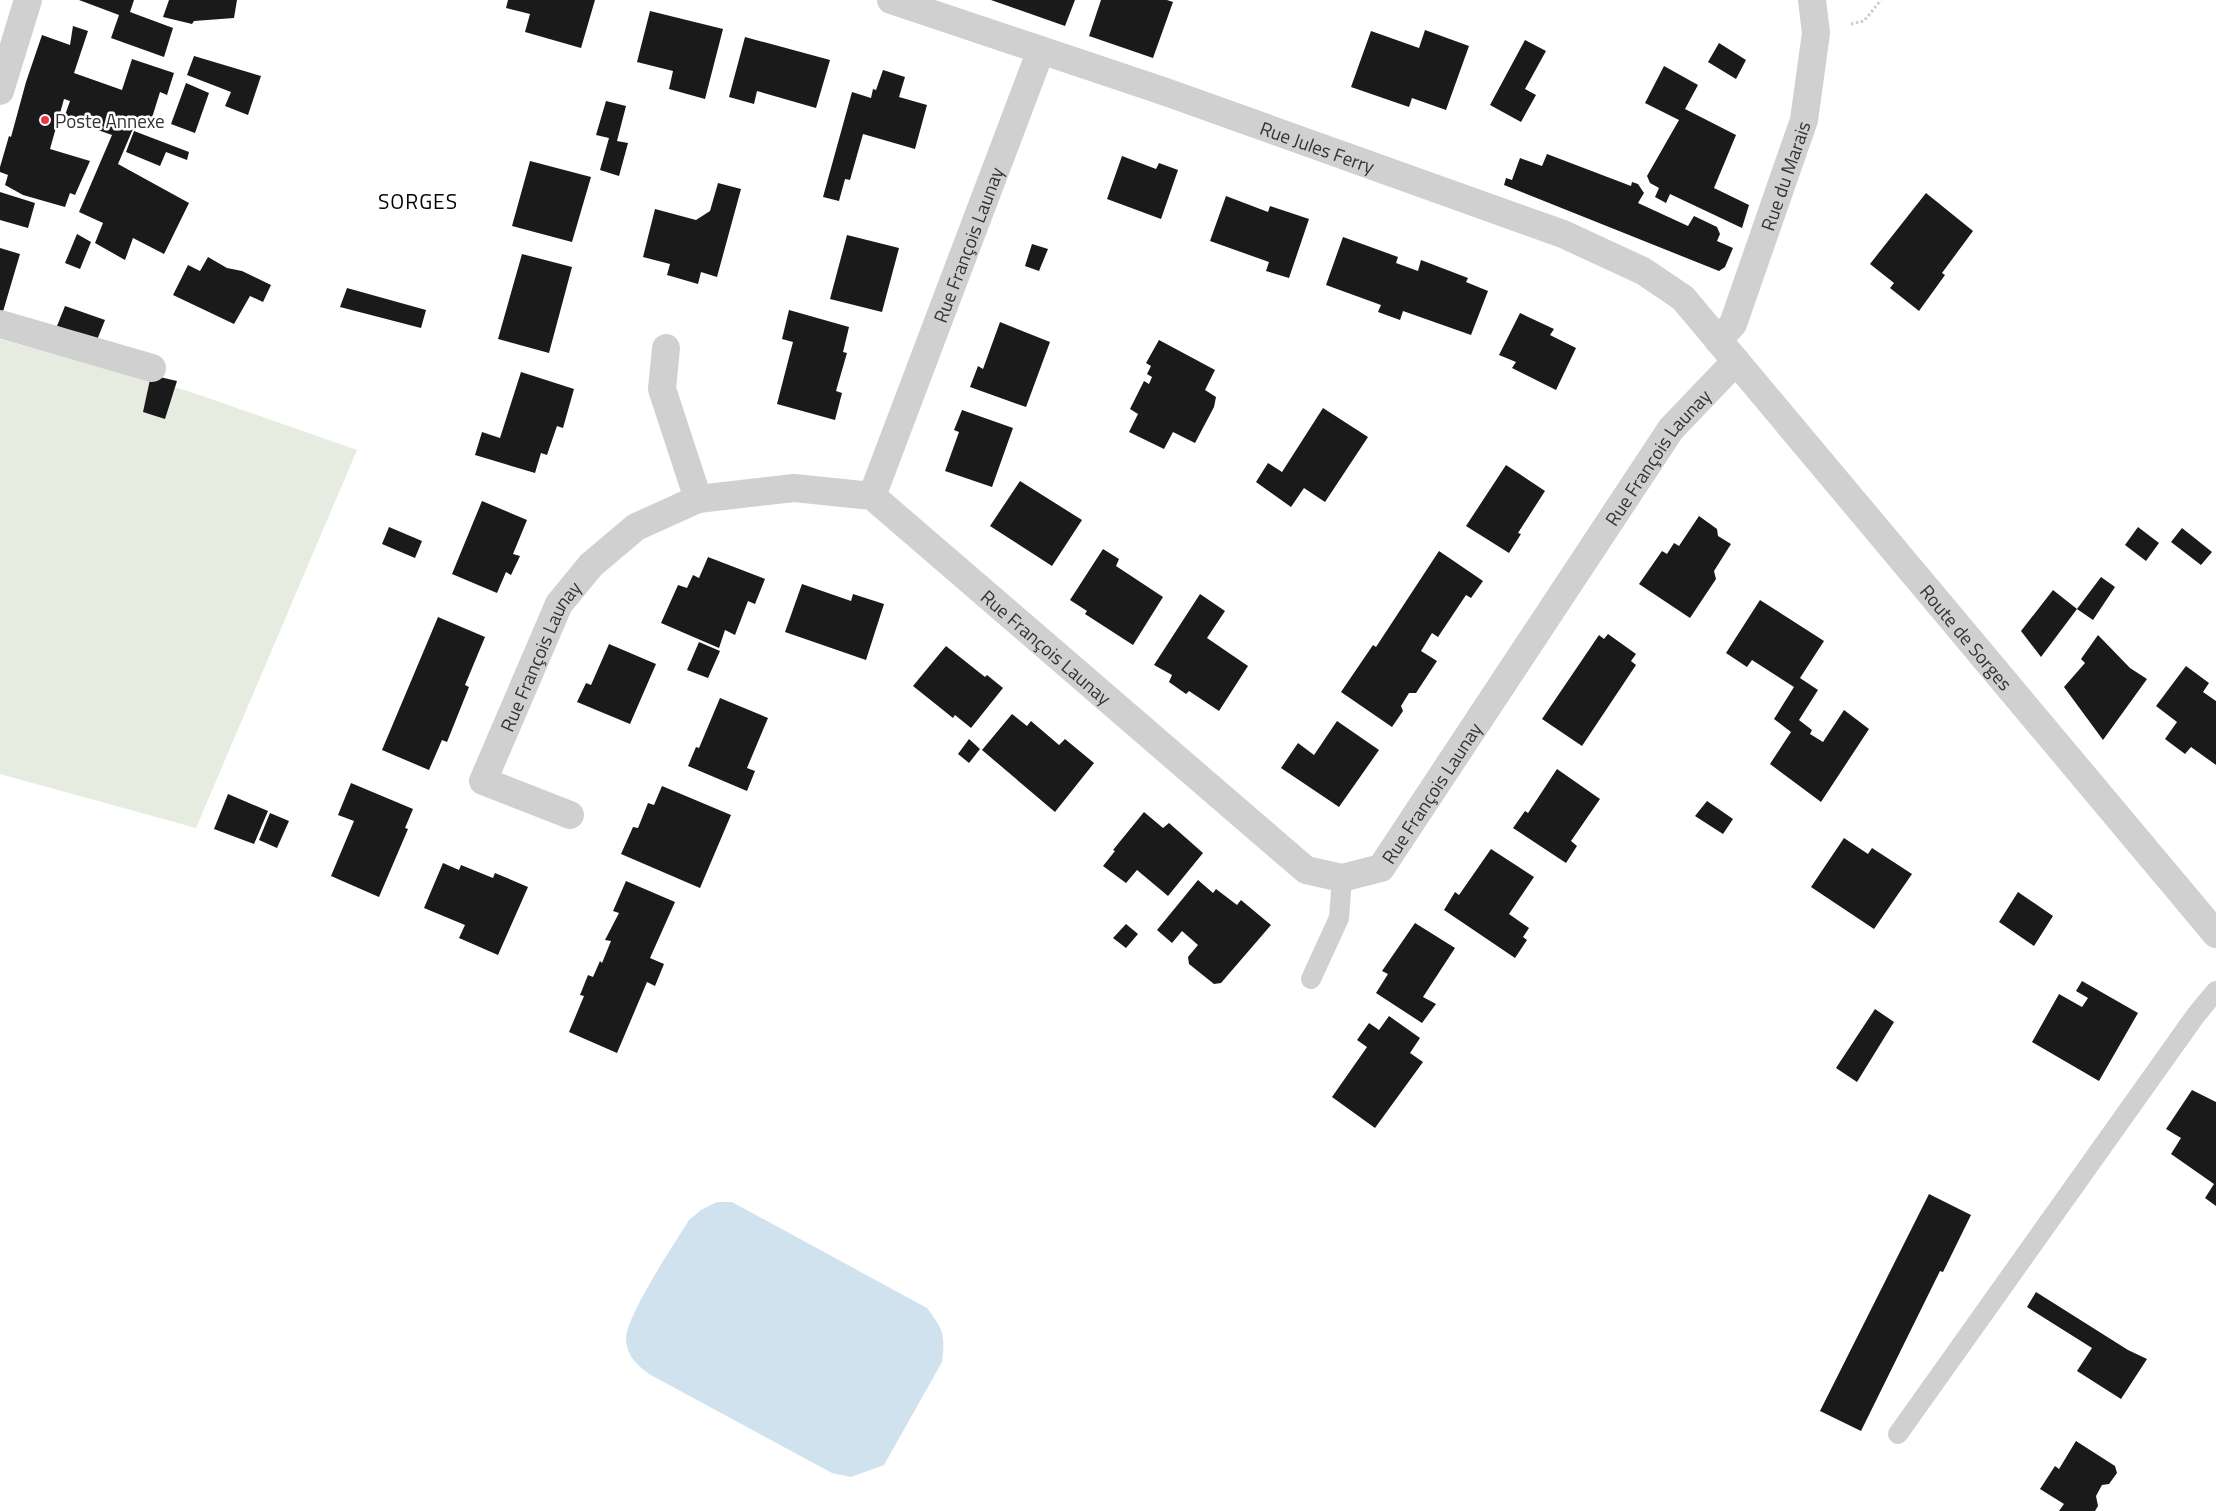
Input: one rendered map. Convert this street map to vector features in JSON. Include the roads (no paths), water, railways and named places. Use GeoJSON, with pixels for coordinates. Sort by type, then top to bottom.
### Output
{"type":"FeatureCollection","features":[{"type":"Feature","properties":{"kind":"street"},"geometry":{"type":"LineString","coordinates":[[0,91],[28,0]]}},
{"type":"Feature","properties":{"kind":"street","name":"Rue Jules Ferry"},"geometry":{"type":"LineString","coordinates":[[891,0],[1041,50],[1563,234],[1643,271],[1683,298],[1718,340]]}},
{"type":"Feature","properties":{"kind":"street","name":"Rue du Marais"},"geometry":{"type":"LineString","coordinates":[[1718,340],[1733,324],[1804,120],[1816,33],[1812,0]]}},
{"type":"Feature","properties":{"kind":"street","name":"Rue François Launay"},"geometry":{"type":"LineString","coordinates":[[872,496],[1041,50]]}},
{"type":"Feature","properties":{"kind":"street"},"geometry":{"type":"LineString","coordinates":[[0,324],[152,368]]}},
{"type":"Feature","properties":{"kind":"street","name":"Route de Sorges"},"geometry":{"type":"LineString","coordinates":[[1718,340],[1782,419],[2216,934]]}},
{"type":"Feature","properties":{"kind":"street"},"geometry":{"type":"LineString","coordinates":[[666,348],[662,389],[698,499]]}},
{"type":"Feature","properties":{"kind":"street","name":"Rue François Launay"},"geometry":{"type":"LineString","coordinates":[[570,815],[483,781],[559,604],[591,566],[636,527],[698,499],[794,488],[872,496],[1306,870],[1342,878],[1381,868],[1672,429],[1736,361]]}},
{"type":"Feature","properties":{"kind":"lane"},"geometry":{"type":"LineString","coordinates":[[1311,979],[1339,918],[1342,878]]}},
{"type":"Feature","properties":{"kind":"lane"},"geometry":{"type":"LineString","coordinates":[[1898,1434],[2196,1015],[2216,991]]}},
{"type":"Feature","properties":{"kind":"water"},"geometry":{"type":"Polygon","coordinates":[[[717,1202],[732,1202],[927,1308],[937,1322],[943,1339],[942,1362],[884,1465],[851,1477],[832,1473],[649,1374],[637,1364],[628,1351],[626,1340],[628,1329],[633,1315],[652,1280],[689,1220],[701,1210],[717,1202]]]}},
{"type":"Feature","properties":{"kind":"place","name":"Poste Annexe"},"geometry":{"type":"Point","coordinates":[45,120]}},
{"type":"Feature","properties":{"kind":"district","name":"SORGES"},"geometry":{"type":"Point","coordinates":[418,201]}}]}
